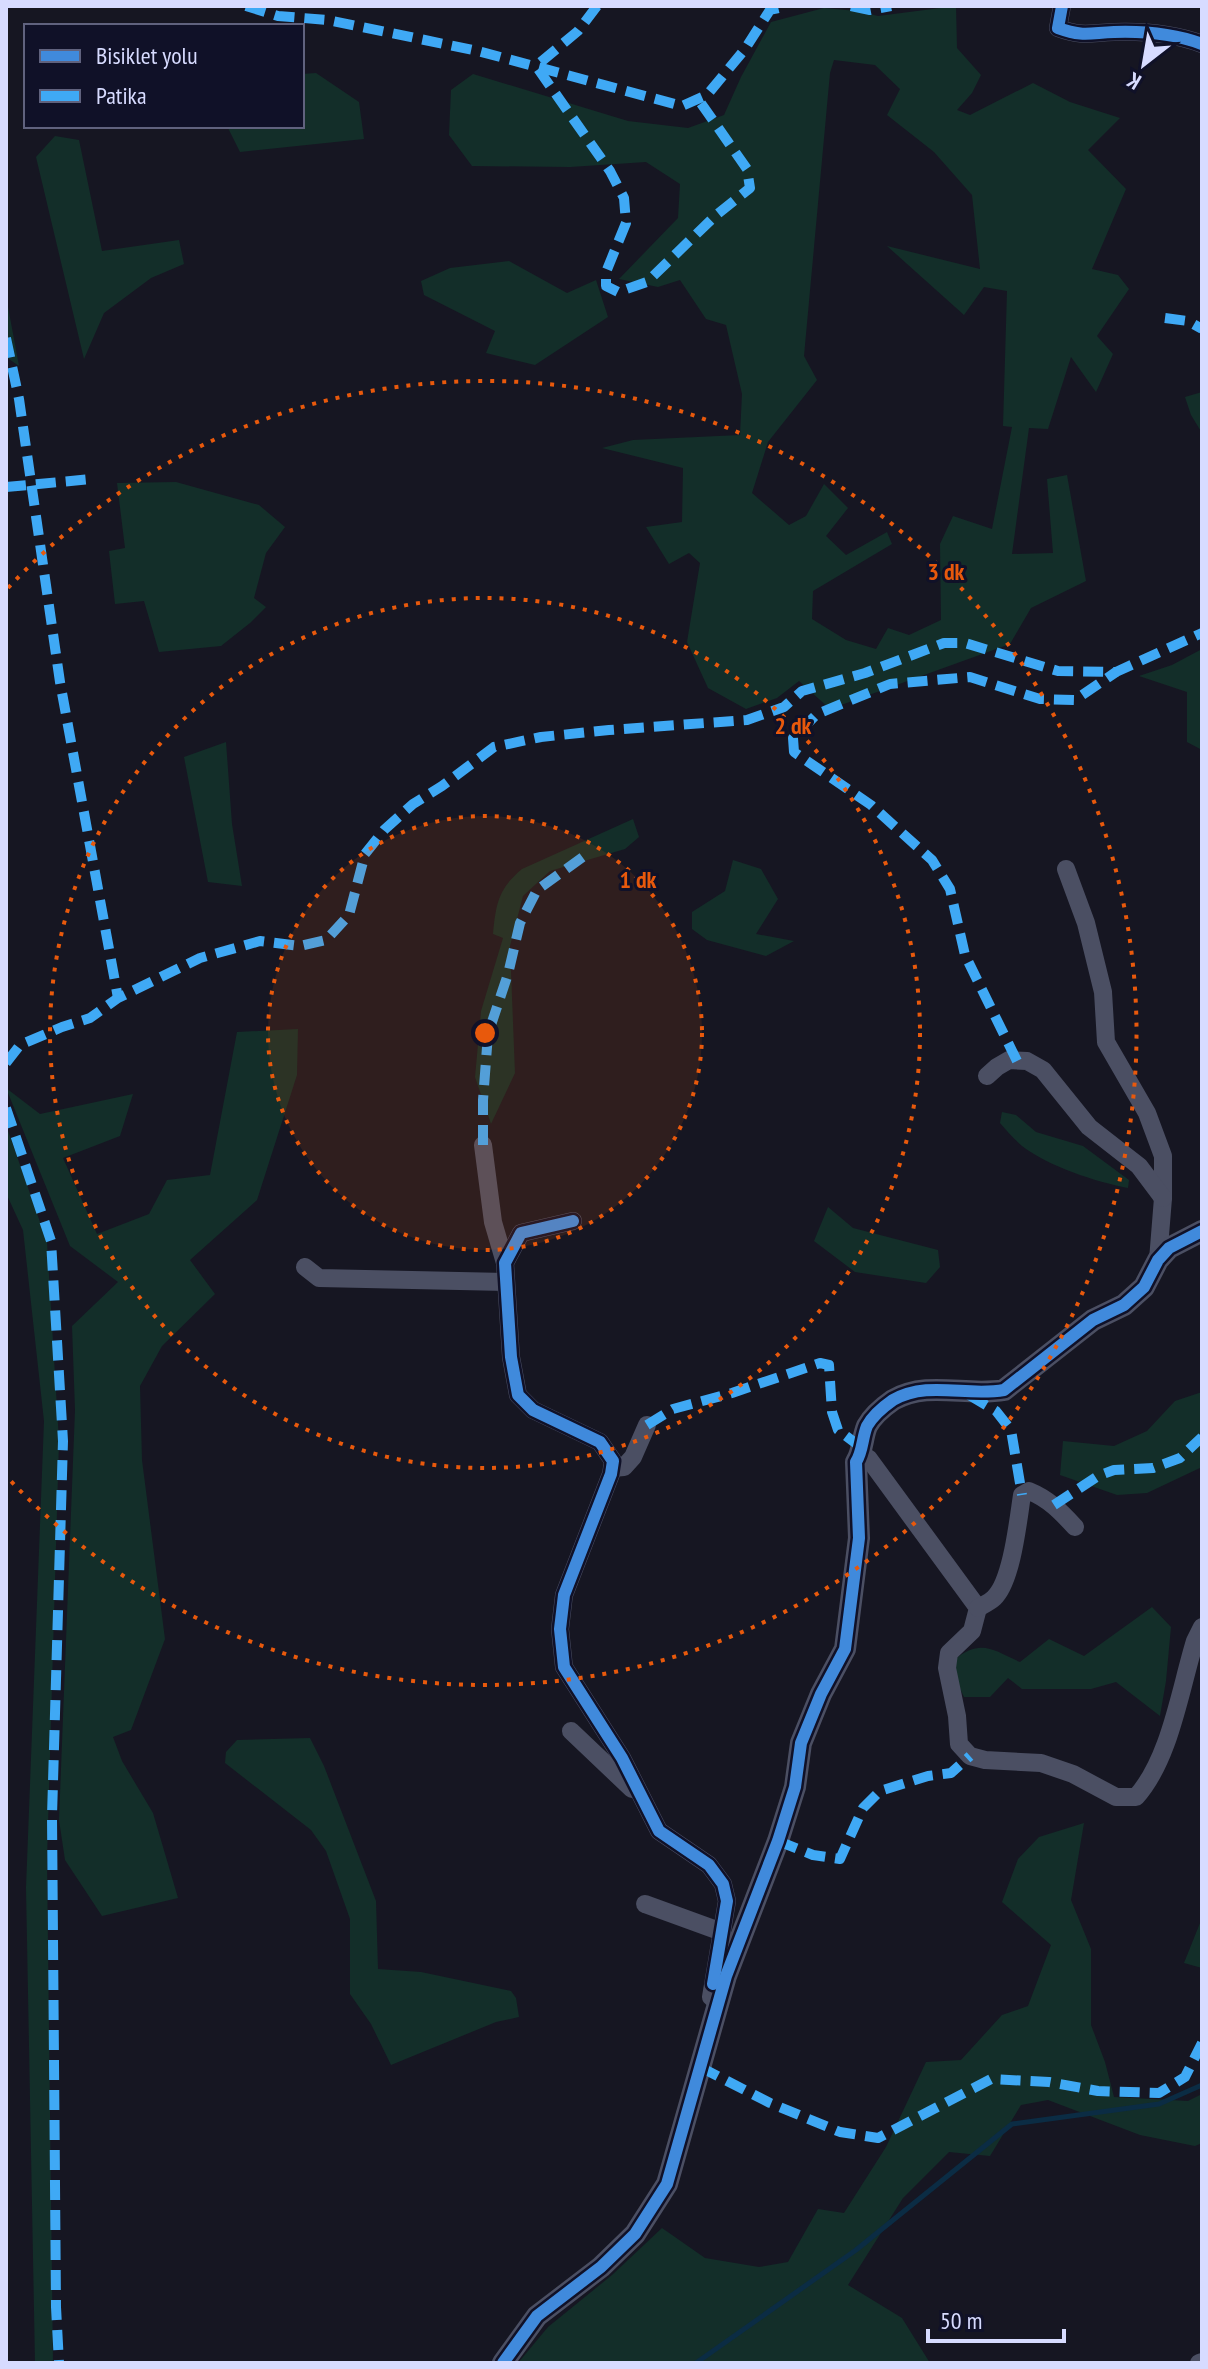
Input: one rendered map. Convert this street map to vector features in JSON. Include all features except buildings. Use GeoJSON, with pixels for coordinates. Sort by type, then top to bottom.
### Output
{"type":"FeatureCollection","features":[{"type":"Feature","properties":{"kind":"street"},"geometry":{"type":"LineString","coordinates":[[1062,6],[1058,28],[1077,35],[1151,32],[1202,44]]}},
{"type":"Feature","properties":{"kind":"street"},"geometry":{"type":"LineString","coordinates":[[1066,869],[1086,923],[1103,992],[1106,1042],[1147,1113],[1163,1156],[1158,1260]]}},
{"type":"Feature","properties":{"kind":"street"},"geometry":{"type":"LineString","coordinates":[[987,1076],[1009,1060],[1027,1061],[1043,1070],[1089,1127],[1139,1166],[1163,1198]]}},
{"type":"Feature","properties":{"kind":"street"},"geometry":{"type":"LineString","coordinates":[[483,1145],[493,1222],[505,1263],[511,1357],[518,1395],[533,1410],[600,1442],[613,1461],[564,1595],[560,1629],[564,1667],[622,1758],[659,1831],[709,1865],[723,1884],[727,1901],[700,2067]]}},
{"type":"Feature","properties":{"kind":"street"},"geometry":{"type":"LineString","coordinates":[[505,1263],[521,1233],[573,1221]]}},
{"type":"Feature","properties":{"kind":"street"},"geometry":{"type":"LineString","coordinates":[[503,2363],[537,2316],[601,2267],[635,2234],[667,2184],[726,1976],[778,1841],[795,1787],[801,1743],[821,1694],[845,1649],[859,1538],[856,1462],[861,1454],[867,1426],[885,1405],[903,1395],[922,1390],[986,1393],[1004,1390],[1093,1320],[1124,1305],[1144,1287],[1158,1260],[1169,1248],[1202,1231]]}},
{"type":"Feature","properties":{"kind":"street"},"geometry":{"type":"LineString","coordinates":[[305,1267],[319,1278],[506,1282]]}},
{"type":"Feature","properties":{"kind":"street"},"geometry":{"type":"LineString","coordinates":[[612,1468],[624,1467],[633,1457],[647,1425]]}},
{"type":"Feature","properties":{"kind":"street"},"geometry":{"type":"LineString","coordinates":[[861,1454],[869,1459],[978,1608]]}},
{"type":"Feature","properties":{"kind":"street"},"geometry":{"type":"LineString","coordinates":[[1075,1527],[1042,1496],[1029,1491],[1022,1495],[1016,1541],[1003,1584],[995,1597],[978,1608],[972,1631],[949,1653],[947,1668],[959,1744],[970,1756],[985,1760],[1041,1763],[1073,1774],[1116,1797],[1136,1797],[1148,1783],[1166,1743],[1195,1641],[1202,1627]]}},
{"type":"Feature","properties":{"kind":"street"},"geometry":{"type":"LineString","coordinates":[[571,1731],[643,1800]]}},
{"type":"Feature","properties":{"kind":"street"},"geometry":{"type":"LineString","coordinates":[[645,1904],[722,1932]]}},
{"type":"Feature","properties":{"kind":"green space"},"geometry":{"type":"Polygon","coordinates":[[[956,6],[957,48],[981,75],[972,93],[957,110],[970,115],[1033,83],[1070,102],[1120,118],[1088,150],[1126,189],[1092,269],[1118,275],[1129,289],[1097,336],[1113,354],[1096,392],[1071,357],[1048,429],[1029,428],[1012,554],[1053,553],[1047,479],[1067,475],[1086,581],[1031,608],[1010,644],[830,709],[799,681],[777,698],[746,709],[708,688],[687,642],[700,563],[689,553],[669,564],[646,527],[682,522],[683,468],[602,448],[633,440],[740,435],[742,394],[726,325],[706,319],[680,280],[658,287],[619,279],[678,218],[680,184],[646,162],[570,167],[472,166],[449,135],[451,90],[473,74],[628,121],[688,128],[724,115],[771,22],[824,8],[878,16],[956,6]],[[834,60],[830,73],[804,356],[817,380],[768,442],[752,493],[789,525],[806,516],[824,484],[848,508],[826,536],[846,555],[887,532],[892,544],[813,591],[812,619],[846,640],[876,649],[888,628],[909,635],[941,620],[940,544],[953,516],[992,529],[1012,427],[1003,426],[1007,291],[984,287],[964,315],[887,246],[980,269],[972,195],[934,152],[887,115],[900,89],[875,65],[834,60]]]}},
{"type":"Feature","properties":{"kind":"green space"},"geometry":{"type":"Polygon","coordinates":[[[316,73],[359,102],[364,139],[240,152],[228,128],[304,128],[304,74],[316,73]]]}},
{"type":"Feature","properties":{"kind":"green space"},"geometry":{"type":"Polygon","coordinates":[[[55,136],[79,140],[102,251],[179,240],[184,264],[151,278],[104,313],[84,359],[36,157],[55,136]]]}},
{"type":"Feature","properties":{"kind":"green space"},"geometry":{"type":"Polygon","coordinates":[[[509,261],[567,293],[596,280],[608,317],[535,365],[486,353],[495,331],[424,295],[421,281],[450,268],[509,261]]]}},
{"type":"Feature","properties":{"kind":"green space"},"geometry":{"type":"Polygon","coordinates":[[[6,296],[19,366],[6,357],[6,296]]]}},
{"type":"Feature","properties":{"kind":"green space"},"geometry":{"type":"Polygon","coordinates":[[[1202,392],[1202,433],[1185,397],[1202,392]]]}},
{"type":"Feature","properties":{"kind":"green space"},"geometry":{"type":"Polygon","coordinates":[[[176,482],[259,505],[285,527],[266,553],[254,598],[266,607],[250,623],[221,646],[159,652],[144,601],[115,604],[109,551],[125,548],[117,483],[176,482]]]}},
{"type":"Feature","properties":{"kind":"green space"},"geometry":{"type":"Polygon","coordinates":[[[1202,649],[1202,750],[1187,742],[1187,692],[1139,676],[1172,665],[1202,649]]]}},
{"type":"Feature","properties":{"kind":"green space"},"geometry":{"type":"Polygon","coordinates":[[[226,742],[232,824],[242,886],[208,882],[184,757],[226,742]]]}},
{"type":"Feature","properties":{"kind":"green space"},"geometry":{"type":"Polygon","coordinates":[[[633,819],[639,837],[625,849],[550,871],[523,896],[510,946],[515,1073],[491,1124],[475,1077],[481,1011],[503,938],[493,934],[495,914],[503,890],[522,869],[633,819]]]}},
{"type":"Feature","properties":{"kind":"green space"},"geometry":{"type":"Polygon","coordinates":[[[733,860],[761,869],[778,899],[756,934],[794,941],[766,956],[707,940],[692,929],[692,912],[725,891],[733,860]]]}},
{"type":"Feature","properties":{"kind":"green space"},"geometry":{"type":"Polygon","coordinates":[[[298,1029],[297,1075],[257,1200],[190,1260],[215,1294],[162,1346],[140,1386],[142,1460],[165,1639],[131,1730],[113,1737],[122,1761],[153,1813],[178,1898],[102,1916],[65,1860],[59,1820],[75,1410],[72,1326],[118,1282],[70,1246],[6,1088],[40,1114],[133,1094],[120,1136],[63,1158],[97,1234],[149,1214],[167,1180],[210,1175],[237,1032],[298,1029]]]}},
{"type":"Feature","properties":{"kind":"green space"},"geometry":{"type":"Polygon","coordinates":[[[1002,1112],[1016,1115],[1036,1132],[1083,1146],[1129,1180],[1128,1188],[1073,1172],[1033,1153],[1000,1123],[1002,1112]]]}},
{"type":"Feature","properties":{"kind":"green space"},"geometry":{"type":"Polygon","coordinates":[[[6,1125],[47,1242],[59,1441],[47,1860],[53,2363],[35,2363],[26,1888],[44,1421],[23,1230],[6,1193],[6,1125]]]}},
{"type":"Feature","properties":{"kind":"green space"},"geometry":{"type":"Polygon","coordinates":[[[828,1207],[853,1228],[938,1250],[940,1267],[926,1283],[855,1272],[814,1241],[828,1207]]]}},
{"type":"Feature","properties":{"kind":"green space"},"geometry":{"type":"Polygon","coordinates":[[[1202,1392],[1202,1467],[1147,1493],[1117,1495],[1060,1475],[1063,1441],[1114,1446],[1147,1431],[1175,1401],[1202,1392]]]}},
{"type":"Feature","properties":{"kind":"green space"},"geometry":{"type":"Polygon","coordinates":[[[1152,1607],[1171,1627],[1160,1716],[1116,1682],[1091,1689],[1022,1689],[1008,1678],[990,1697],[964,1697],[954,1676],[954,1660],[972,1649],[987,1648],[1020,1662],[1049,1639],[1084,1656],[1152,1607]]]}},
{"type":"Feature","properties":{"kind":"green space"},"geometry":{"type":"Polygon","coordinates":[[[310,1738],[324,1766],[376,1901],[378,1969],[421,1972],[511,1991],[516,1998],[519,2017],[496,2022],[391,2065],[371,2024],[350,1994],[350,1919],[326,1851],[311,1830],[225,1763],[226,1752],[237,1740],[310,1738]]]}},
{"type":"Feature","properties":{"kind":"green space"},"geometry":{"type":"Polygon","coordinates":[[[1084,1823],[1071,1900],[1091,1949],[1091,2025],[1114,2097],[1188,2101],[1202,2094],[1202,2143],[1195,2146],[1140,2135],[1048,2100],[1021,2105],[990,2156],[949,2152],[903,2198],[848,2285],[902,2318],[930,2363],[518,2363],[548,2327],[612,2275],[662,2228],[705,2258],[759,2267],[788,2262],[818,2209],[844,2213],[886,2147],[926,2062],[961,2060],[1002,2015],[1028,2006],[1051,1945],[1002,1902],[1018,1859],[1039,1837],[1084,1823]]]}},
{"type":"Feature","properties":{"kind":"green space"},"geometry":{"type":"Polygon","coordinates":[[[1202,1918],[1202,1968],[1184,1963],[1202,1918]]]}},
{"type":"Feature","properties":{"kind":"waterway"},"geometry":{"type":"LineString","coordinates":[[696,2363],[856,2250],[1012,2124],[1159,2104],[1202,2085]]}},
{"type":"Feature","properties":{"kind":"marked path"},"geometry":{"type":"LineString","coordinates":[[246,6],[278,16],[328,20],[478,51],[682,106],[707,95],[745,49],[770,10],[787,6]]}},
{"type":"Feature","properties":{"kind":"marked path"},"geometry":{"type":"LineString","coordinates":[[597,6],[578,31],[536,66],[610,171],[624,198],[626,223],[606,272],[606,286],[618,292],[647,282],[715,216],[750,188],[747,169],[698,99]]}},
{"type":"Feature","properties":{"kind":"marked path"},"geometry":{"type":"LineString","coordinates":[[851,6],[870,10],[891,6]]}},
{"type":"Feature","properties":{"kind":"marked path"},"geometry":{"type":"LineString","coordinates":[[1165,318],[1188,321],[1202,329]]}},
{"type":"Feature","properties":{"kind":"marked path"},"geometry":{"type":"LineString","coordinates":[[6,338],[19,399],[60,682],[118,998]]}},
{"type":"Feature","properties":{"kind":"marked path"},"geometry":{"type":"LineString","coordinates":[[6,487],[92,479]]}},
{"type":"Feature","properties":{"kind":"marked path"},"geometry":{"type":"LineString","coordinates":[[6,1063],[20,1045],[90,1018],[118,998],[200,958],[260,941],[300,946],[326,940],[349,915],[365,854],[384,830],[413,804],[494,747],[541,737],[747,720],[784,707],[802,691],[865,673],[944,643],[965,643],[1058,671],[1116,672],[1202,633]]}},
{"type":"Feature","properties":{"kind":"marked path"},"geometry":{"type":"LineString","coordinates":[[1017,1061],[965,955],[950,889],[932,860],[871,805],[794,752],[793,738],[817,714],[890,684],[970,677],[1040,699],[1075,700],[1116,672]]}},
{"type":"Feature","properties":{"kind":"marked path"},"geometry":{"type":"LineString","coordinates":[[483,1145],[488,1034],[508,974],[520,923],[537,890],[587,854]]}},
{"type":"Feature","properties":{"kind":"marked path"},"geometry":{"type":"LineString","coordinates":[[6,1108],[51,1241],[63,1441],[52,1816],[59,2363]]}},
{"type":"Feature","properties":{"kind":"marked path"},"geometry":{"type":"LineString","coordinates":[[647,1425],[673,1409],[820,1363],[829,1365],[832,1412],[838,1430],[862,1448]]}},
{"type":"Feature","properties":{"kind":"marked path"},"geometry":{"type":"LineString","coordinates":[[969,1395],[996,1411],[1011,1430],[1022,1495]]}},
{"type":"Feature","properties":{"kind":"marked path"},"geometry":{"type":"LineString","coordinates":[[1054,1505],[1098,1476],[1114,1470],[1153,1468],[1180,1458],[1202,1437]]}},
{"type":"Feature","properties":{"kind":"marked path"},"geometry":{"type":"LineString","coordinates":[[778,1841],[813,1855],[840,1859],[863,1808],[880,1791],[928,1776],[951,1773],[970,1756]]}},
{"type":"Feature","properties":{"kind":"marked path"},"geometry":{"type":"LineString","coordinates":[[700,2067],[770,2103],[840,2132],[878,2138],[991,2079],[1049,2082],[1098,2091],[1159,2093],[1185,2077],[1202,2043]]}},
{"type":"Feature","properties":{"kind":"cycle path"},"geometry":{"type":"LineString","coordinates":[[1062,6],[1058,28],[1074,33],[1147,33],[1202,44]]}},
{"type":"Feature","properties":{"kind":"cycle path"},"geometry":{"type":"LineString","coordinates":[[573,1221],[521,1233],[505,1263],[511,1357],[518,1395],[533,1410],[600,1442],[613,1461],[611,1474],[564,1595],[560,1629],[564,1667],[622,1758],[659,1831],[709,1865],[723,1884],[727,1901],[713,1984]]}},
{"type":"Feature","properties":{"kind":"cycle path"},"geometry":{"type":"LineString","coordinates":[[503,2363],[537,2316],[601,2267],[635,2234],[667,2184],[726,1976],[778,1841],[795,1787],[801,1743],[821,1694],[845,1649],[859,1538],[856,1462],[869,1422],[893,1400],[907,1394],[934,1390],[1004,1390],[1093,1320],[1124,1305],[1144,1287],[1158,1260],[1169,1248],[1202,1231]]}}]}
